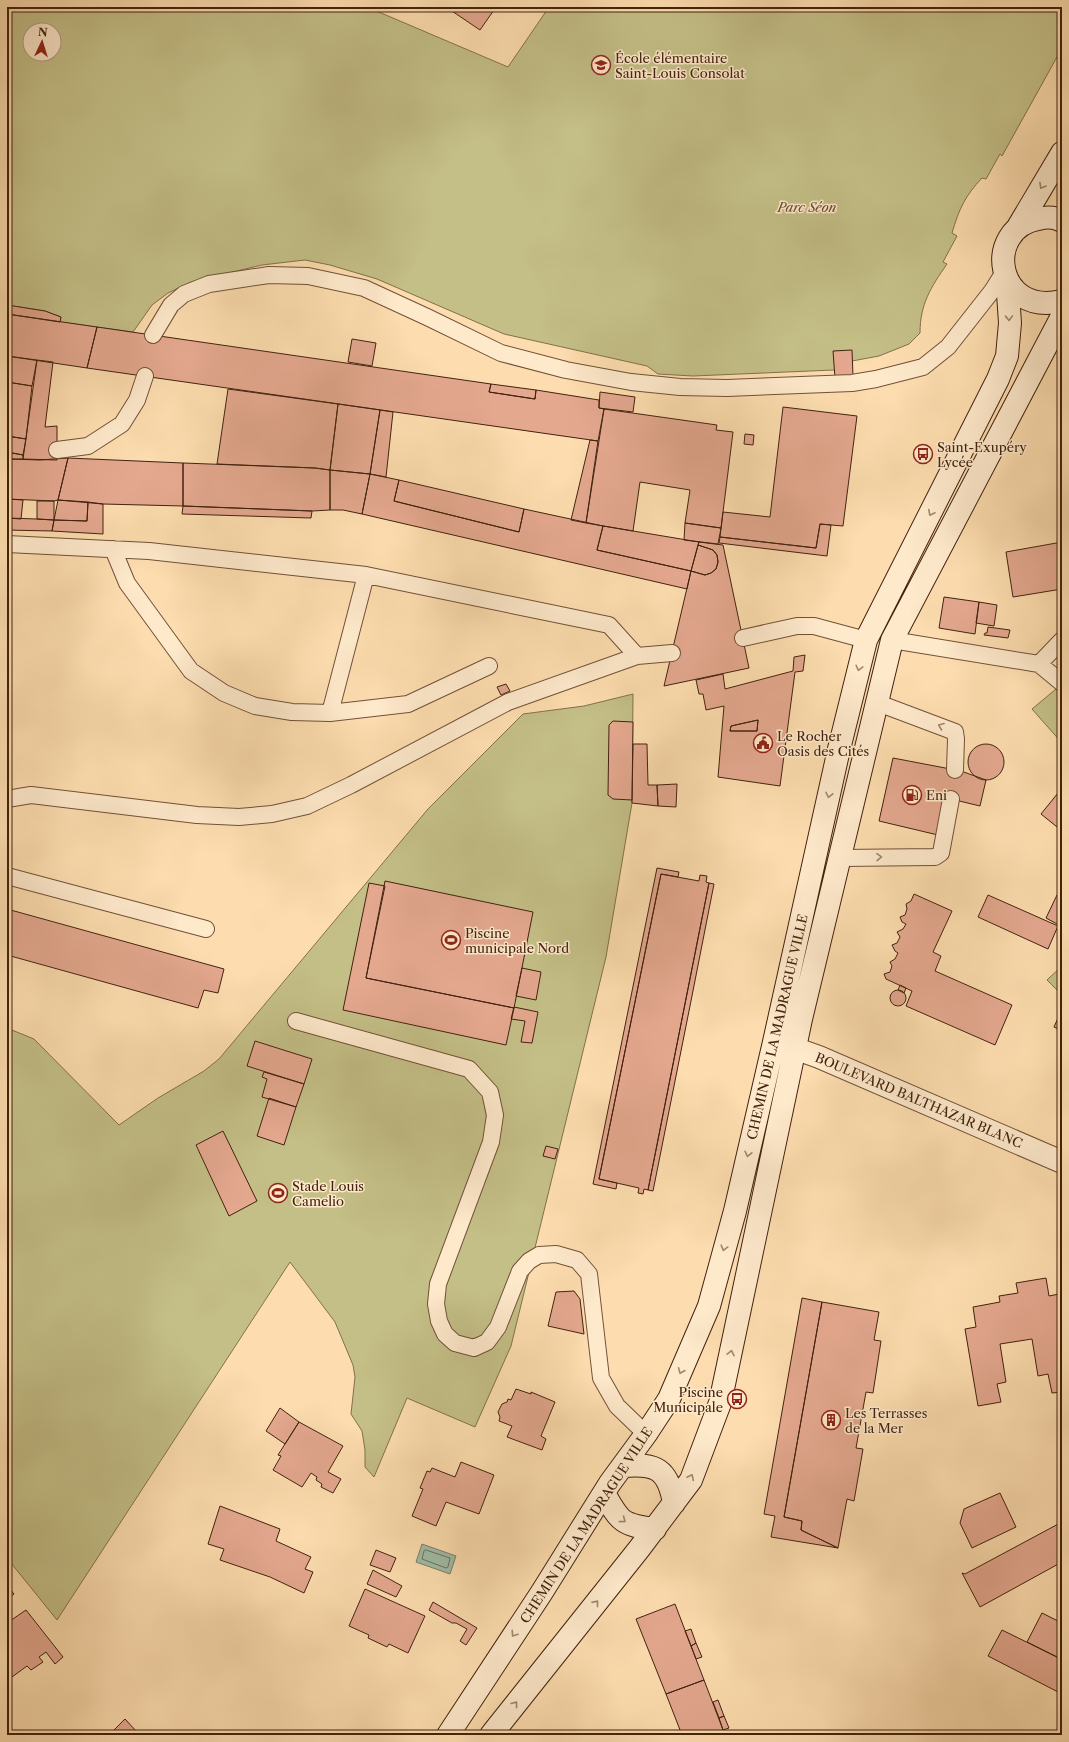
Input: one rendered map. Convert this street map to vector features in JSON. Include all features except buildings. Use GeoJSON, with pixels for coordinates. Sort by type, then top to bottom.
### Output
{"type":"FeatureCollection","features":[{"type":"Feature","properties":{"kind":"street"},"geometry":{"type":"LineString","coordinates":[[1018,227],[1062,153]]}},
{"type":"Feature","properties":{"kind":"street"},"geometry":{"type":"LineString","coordinates":[[1018,227],[1031,220],[1045,218],[1062,221]]}},
{"type":"Feature","properties":{"kind":"street","name":"CHEMIN DE LA MADRAGUE VILLE"},"geometry":{"type":"LineString","coordinates":[[448,1735],[542,1592],[604,1494],[669,1399],[709,1306],[735,1211],[839,749],[866,640],[998,379],[1007,356],[1010,323],[1002,260],[1010,236],[1018,227]]}},
{"type":"Feature","properties":{"kind":"street"},"geometry":{"type":"LineString","coordinates":[[1005,276],[1014,290],[1024,298],[1036,303],[1049,304],[1062,301]]}},
{"type":"Feature","properties":{"kind":"street","name":"CHEMIN DE LA MADRAGUE VILLE"},"geometry":{"type":"LineString","coordinates":[[491,1735],[655,1529],[690,1480],[720,1404],[801,1019],[892,640],[1062,316]]}},
{"type":"Feature","properties":{"kind":"street","name":"BOULEVARD BALTHAZAR BLANC"},"geometry":{"type":"LineString","coordinates":[[774,1042],[796,1048],[1062,1162]]}},
{"type":"Feature","properties":{"kind":"street"},"geometry":{"type":"LineString","coordinates":[[623,1466],[642,1464],[653,1467],[663,1474],[668,1481],[674,1503]]}},
{"type":"Feature","properties":{"kind":"street"},"geometry":{"type":"LineString","coordinates":[[604,1494],[615,1514],[626,1524],[655,1529]]}},
{"type":"Feature","properties":{"kind":"lane"},"geometry":{"type":"LineString","coordinates":[[153,335],[170,305],[190,291],[209,284],[269,275],[308,276],[364,288],[501,353],[566,370],[631,382],[680,387],[727,388],[852,383],[876,379],[923,367],[948,347],[1005,276]]}},
{"type":"Feature","properties":{"kind":"lane"},"geometry":{"type":"LineString","coordinates":[[57,450],[88,446],[122,424],[137,400],[145,376]]}},
{"type":"Feature","properties":{"kind":"lane"},"geometry":{"type":"LineString","coordinates":[[7,544],[149,551],[366,575],[609,625],[637,656]]}},
{"type":"Feature","properties":{"kind":"lane"},"geometry":{"type":"LineString","coordinates":[[113,549],[127,584],[191,671],[224,693],[256,706],[292,712],[330,713],[408,704],[489,666]]}},
{"type":"Feature","properties":{"kind":"lane"},"geometry":{"type":"LineString","coordinates":[[330,713],[366,575]]}},
{"type":"Feature","properties":{"kind":"lane"},"geometry":{"type":"LineString","coordinates":[[743,638],[797,626],[808,626],[866,640]]}},
{"type":"Feature","properties":{"kind":"lane"},"geometry":{"type":"LineString","coordinates":[[892,640],[1039,664],[1062,683]]}},
{"type":"Feature","properties":{"kind":"lane"},"geometry":{"type":"LineString","coordinates":[[1039,664],[1062,640]]}},
{"type":"Feature","properties":{"kind":"lane"},"geometry":{"type":"LineString","coordinates":[[7,799],[31,795],[197,815],[239,817],[272,814],[307,806],[351,785],[508,702],[637,656],[672,653]]}},
{"type":"Feature","properties":{"kind":"lane"},"geometry":{"type":"LineString","coordinates":[[878,703],[955,732],[954,770]]}},
{"type":"Feature","properties":{"kind":"lane"},"geometry":{"type":"LineString","coordinates":[[840,858],[935,857],[940,853],[951,799]]}},
{"type":"Feature","properties":{"kind":"lane"},"geometry":{"type":"LineString","coordinates":[[7,876],[206,929]]}},
{"type":"Feature","properties":{"kind":"lane"},"geometry":{"type":"LineString","coordinates":[[296,1021],[469,1069],[490,1092],[495,1115],[491,1142],[438,1284],[436,1304],[439,1322],[445,1334],[456,1343],[474,1348],[487,1342],[498,1327],[520,1271],[529,1261],[539,1255],[556,1254],[577,1260],[589,1274],[601,1378],[617,1406],[646,1434]]}},
{"type":"Feature","properties":{"kind":"green space","name":"Parc Séon"},"geometry":{"type":"Polygon","coordinates":[[[7,7],[367,7],[508,67],[549,7],[1062,7],[1062,48],[1002,156],[1000,154],[986,179],[982,178],[963,203],[952,233],[957,236],[943,262],[947,264],[931,288],[924,304],[920,333],[909,344],[879,356],[852,361],[834,370],[693,376],[658,374],[647,366],[504,334],[377,279],[330,265],[305,260],[262,265],[191,282],[168,293],[152,305],[133,332],[60,322],[61,317],[45,311],[7,305],[7,7]]]}},
{"type":"Feature","properties":{"kind":"green space"},"geometry":{"type":"Polygon","coordinates":[[[1062,684],[1062,743],[1032,709],[1062,684]]]}},
{"type":"Feature","properties":{"kind":"green space","name":"Stade Louis Camelio"},"geometry":{"type":"Polygon","coordinates":[[[633,694],[632,803],[606,957],[511,1346],[475,1427],[407,1398],[374,1477],[365,1467],[365,1450],[362,1431],[351,1414],[355,1377],[353,1365],[335,1322],[290,1262],[57,1620],[7,1558],[7,1028],[34,1039],[119,1125],[158,1098],[204,1071],[219,1059],[428,809],[523,714],[584,706],[633,694]]]}},
{"type":"Feature","properties":{"kind":"green space"},"geometry":{"type":"Polygon","coordinates":[[[1062,966],[1062,995],[1047,980],[1062,966]]]}},
{"type":"Feature","properties":{"kind":"water"},"geometry":{"type":"Polygon","coordinates":[[[422,1544],[456,1556],[450,1574],[416,1562],[422,1544]]]}},
{"type":"Feature","properties":{"kind":"place","name":"École élémentaire Saint-Louis Consolat"},"geometry":{"type":"Point","coordinates":[601,65]}},
{"type":"Feature","properties":{"kind":"place","name":"Saint-Exupéry Lycée"},"geometry":{"type":"Point","coordinates":[923,454]}},
{"type":"Feature","properties":{"kind":"place","name":"Le Rocher Oasis des Cités"},"geometry":{"type":"Point","coordinates":[763,743]}},
{"type":"Feature","properties":{"kind":"place","name":"Eni"},"geometry":{"type":"Point","coordinates":[912,795]}},
{"type":"Feature","properties":{"kind":"place","name":"Piscine municipale Nord"},"geometry":{"type":"Point","coordinates":[451,940]}},
{"type":"Feature","properties":{"kind":"place","name":"Stade Louis Camelio"},"geometry":{"type":"Point","coordinates":[278,1193]}},
{"type":"Feature","properties":{"kind":"place","name":"Piscine Municipale"},"geometry":{"type":"Point","coordinates":[737,1399]}},
{"type":"Feature","properties":{"kind":"place","name":"Les Terrasses de la Mer"},"geometry":{"type":"Point","coordinates":[831,1420]}}]}
